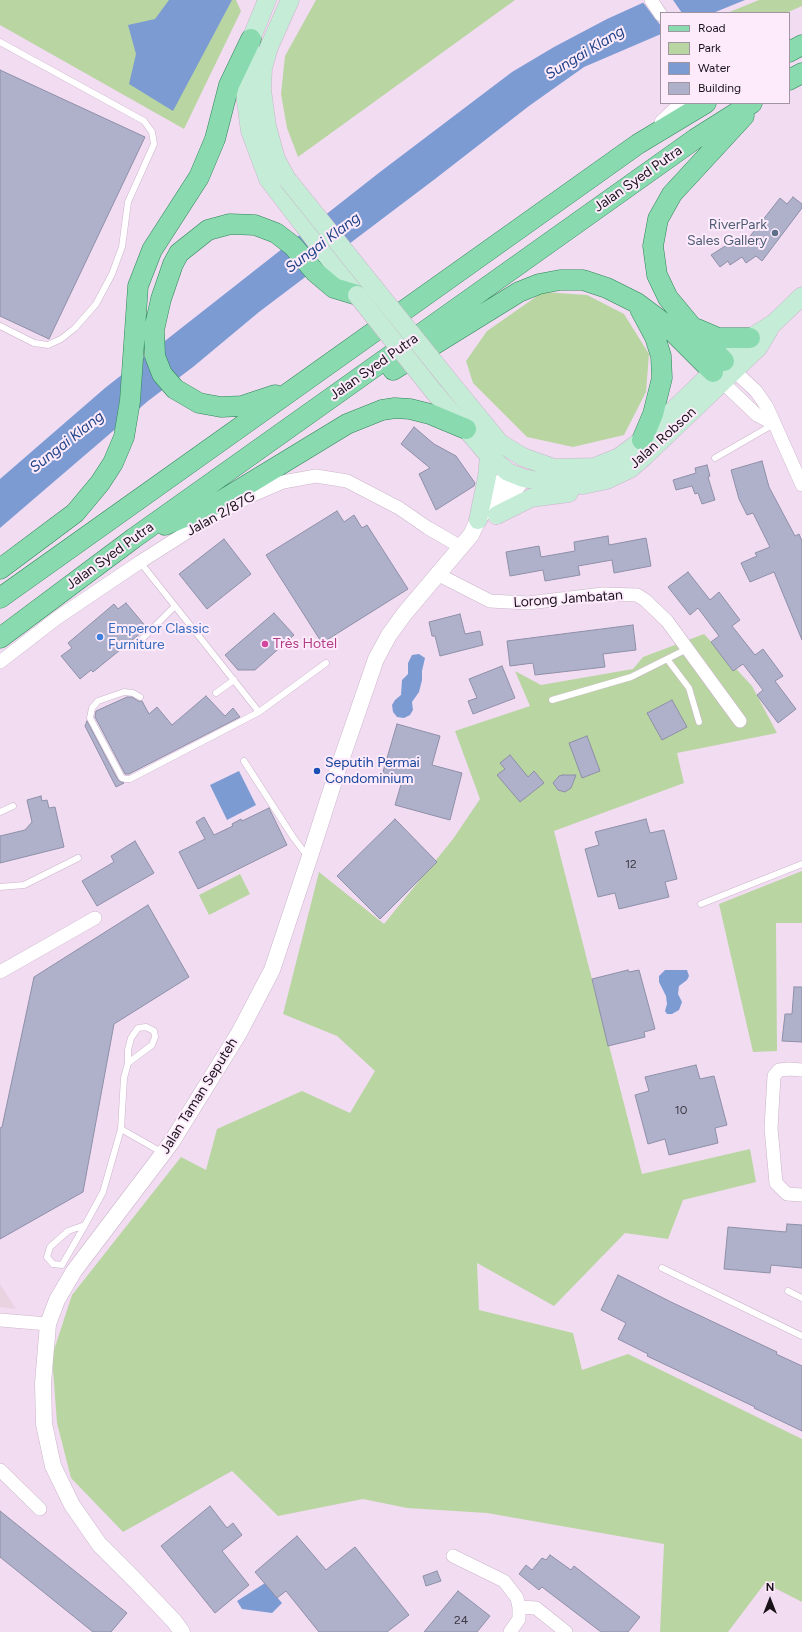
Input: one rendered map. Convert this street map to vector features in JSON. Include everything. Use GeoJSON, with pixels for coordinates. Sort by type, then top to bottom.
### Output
{"type":"FeatureCollection","features":[{"type":"Feature","properties":{"kind":"main road"},"geometry":{"type":"LineString","coordinates":[[0,569],[75,513],[100,483],[113,463],[124,437],[130,401],[138,286],[152,250],[199,177],[215,139],[229,85],[251,39],[267,0]]}},
{"type":"Feature","properties":{"kind":"main road"},"geometry":{"type":"LineString","coordinates":[[251,39],[245,94],[250,130],[268,179],[280,182],[276,159],[267,126],[262,83],[263,68],[269,47],[290,0]]}},
{"type":"Feature","properties":{"kind":"main road"},"geometry":{"type":"LineString","coordinates":[[790,79],[802,73]]}},
{"type":"Feature","properties":{"kind":"main road","name":"Jalan Syed Putra"},"geometry":{"type":"LineString","coordinates":[[0,598],[638,144],[704,104]]}},
{"type":"Feature","properties":{"kind":"main road","name":"Jalan Syed Putra"},"geometry":{"type":"LineString","coordinates":[[0,638],[134,538],[695,138],[750,104]]}},
{"type":"Feature","properties":{"kind":"main road"},"geometry":{"type":"LineString","coordinates":[[724,372],[693,328],[668,298],[657,275],[653,246],[658,219],[672,194],[755,104]]}},
{"type":"Feature","properties":{"kind":"main road","name":"Jalan Robson"},"geometry":{"type":"LineString","coordinates":[[280,182],[357,295],[434,392],[466,429],[494,450],[517,472],[565,485],[583,485],[608,480],[630,469],[644,457],[724,372],[750,338],[774,323],[802,296]]}},
{"type":"Feature","properties":{"kind":"main road","name":"Jalan Robson"},"geometry":{"type":"LineString","coordinates":[[280,182],[450,382],[494,450],[523,456],[554,468],[594,467],[619,456],[642,440],[724,372],[758,348],[774,323]]}},
{"type":"Feature","properties":{"kind":"main road"},"geometry":{"type":"LineString","coordinates":[[292,390],[242,406],[221,407],[199,403],[175,389],[162,374],[155,356],[154,330],[161,299],[173,264],[179,253],[208,230],[230,224],[255,225],[276,232],[293,246],[324,280],[334,288],[357,295]]}},
{"type":"Feature","properties":{"kind":"main road"},"geometry":{"type":"LineString","coordinates":[[232,468],[519,292],[540,284],[560,280],[583,280],[607,288],[637,303],[724,372]]}},
{"type":"Feature","properties":{"kind":"main road"},"geometry":{"type":"LineString","coordinates":[[637,303],[655,337],[661,356],[662,378],[653,414],[642,440]]}},
{"type":"Feature","properties":{"kind":"main road"},"geometry":{"type":"LineString","coordinates":[[693,328],[718,338],[750,338]]}},
{"type":"Feature","properties":{"kind":"main road"},"geometry":{"type":"LineString","coordinates":[[134,538],[214,505],[347,424],[382,410],[395,408],[410,409],[430,414],[466,429]]}},
{"type":"Feature","properties":{"kind":"main road"},"geometry":{"type":"LineString","coordinates":[[470,534],[494,450]]}},
{"type":"Feature","properties":{"kind":"main road"},"geometry":{"type":"LineString","coordinates":[[517,472],[554,468]]}},
{"type":"Feature","properties":{"kind":"main road"},"geometry":{"type":"LineString","coordinates":[[497,515],[531,498],[590,489],[608,480]]}},
{"type":"Feature","properties":{"kind":"street"},"geometry":{"type":"LineString","coordinates":[[651,0],[660,14]]}},
{"type":"Feature","properties":{"kind":"street"},"geometry":{"type":"LineString","coordinates":[[638,144],[680,104]]}},
{"type":"Feature","properties":{"kind":"street"},"geometry":{"type":"LineString","coordinates":[[724,372],[757,416],[774,424],[802,484]]}},
{"type":"Feature","properties":{"kind":"street","name":"Jalan Taman Seputeh"},"geometry":{"type":"LineString","coordinates":[[470,534],[497,515],[517,472]]}},
{"type":"Feature","properties":{"kind":"street","name":"Jalan Taman Seputeh"},"geometry":{"type":"LineString","coordinates":[[182,1632],[174,1621],[134,1579],[98,1544],[72,1505],[53,1466],[44,1424],[43,1383],[48,1324],[57,1300],[74,1271],[164,1153],[197,1103],[238,1033],[272,970],[376,658],[389,635],[405,613],[439,575],[517,472]]}},
{"type":"Feature","properties":{"kind":"street","name":"Jalan 2/87G"},"geometry":{"type":"LineString","coordinates":[[0,662],[57,618],[140,562],[203,522],[248,497],[283,482],[316,476],[347,481],[400,508],[428,528],[470,534]]}},
{"type":"Feature","properties":{"kind":"street","name":"Lorong Jambatan"},"geometry":{"type":"LineString","coordinates":[[439,575],[490,601],[528,603],[603,594],[637,595],[645,600],[666,621],[740,721]]}},
{"type":"Feature","properties":{"kind":"street"},"geometry":{"type":"LineString","coordinates":[[0,972],[95,918]]}},
{"type":"Feature","properties":{"kind":"street"},"geometry":{"type":"LineString","coordinates":[[802,1070],[779,1070],[774,1076],[771,1128],[776,1183],[787,1194],[802,1196]]}},
{"type":"Feature","properties":{"kind":"street"},"geometry":{"type":"LineString","coordinates":[[0,1320],[48,1324]]}},
{"type":"Feature","properties":{"kind":"street"},"geometry":{"type":"LineString","coordinates":[[0,1470],[40,1508]]}},
{"type":"Feature","properties":{"kind":"street"},"geometry":{"type":"LineString","coordinates":[[453,1556],[504,1581],[517,1598],[519,1619],[510,1632]]}},
{"type":"Feature","properties":{"kind":"street"},"geometry":{"type":"LineString","coordinates":[[519,1607],[536,1608],[566,1632]]}},
{"type":"Feature","properties":{"kind":"lane"},"geometry":{"type":"LineString","coordinates":[[0,42],[144,121],[152,132],[154,144],[128,202],[122,247],[112,274],[96,304],[75,328],[61,339],[48,345],[34,343],[0,326]]}},
{"type":"Feature","properties":{"kind":"lane"},"geometry":{"type":"LineString","coordinates":[[715,458],[774,424]]}},
{"type":"Feature","properties":{"kind":"lane"},"geometry":{"type":"LineString","coordinates":[[140,562],[259,712]]}},
{"type":"Feature","properties":{"kind":"lane"},"geometry":{"type":"LineString","coordinates":[[138,643],[175,606]]}},
{"type":"Feature","properties":{"kind":"lane"},"geometry":{"type":"LineString","coordinates":[[552,700],[631,677],[687,649]]}},
{"type":"Feature","properties":{"kind":"lane"},"geometry":{"type":"LineString","coordinates":[[666,659],[689,688],[699,722]]}},
{"type":"Feature","properties":{"kind":"lane"},"geometry":{"type":"LineString","coordinates":[[140,697],[133,693],[124,692],[98,701],[92,708],[90,718],[122,778],[126,779],[130,779],[259,712],[326,663]]}},
{"type":"Feature","properties":{"kind":"lane"},"geometry":{"type":"LineString","coordinates":[[216,693],[234,680]]}},
{"type":"Feature","properties":{"kind":"lane"},"geometry":{"type":"LineString","coordinates":[[244,761],[293,838],[309,858]]}},
{"type":"Feature","properties":{"kind":"lane"},"geometry":{"type":"LineString","coordinates":[[0,812],[12,806]]}},
{"type":"Feature","properties":{"kind":"lane"},"geometry":{"type":"LineString","coordinates":[[0,886],[24,885],[78,858]]}},
{"type":"Feature","properties":{"kind":"lane"},"geometry":{"type":"LineString","coordinates":[[701,904],[802,864]]}},
{"type":"Feature","properties":{"kind":"lane"},"geometry":{"type":"LineString","coordinates":[[85,1225],[68,1231],[50,1247],[47,1257],[53,1264],[62,1265],[85,1225],[103,1192],[121,1129],[124,1078],[128,1063],[128,1050],[131,1038],[138,1028],[146,1027],[154,1031],[155,1037],[152,1045],[128,1063]]}},
{"type":"Feature","properties":{"kind":"lane"},"geometry":{"type":"LineString","coordinates":[[121,1129],[164,1153]]}},
{"type":"Feature","properties":{"kind":"lane"},"geometry":{"type":"LineString","coordinates":[[662,1268],[802,1336]]}},
{"type":"Feature","properties":{"kind":"lane"},"geometry":{"type":"LineString","coordinates":[[788,1290],[802,1298]]}},
{"type":"Feature","properties":{"kind":"shaded area"},"geometry":{"type":"Polygon","coordinates":[[[0,1284],[16,1309],[0,1307],[0,1284]]]}},
{"type":"Feature","properties":{"kind":"green space"},"geometry":{"type":"Polygon","coordinates":[[[0,0],[236,0],[241,11],[184,129],[0,25],[0,0]]]}},
{"type":"Feature","properties":{"kind":"green space"},"geometry":{"type":"Polygon","coordinates":[[[316,0],[515,0],[298,157],[287,128],[281,94],[285,56],[316,0]]]}},
{"type":"Feature","properties":{"kind":"green space"},"geometry":{"type":"Polygon","coordinates":[[[759,0],[802,0],[802,6],[788,12],[729,12],[759,0]]]}},
{"type":"Feature","properties":{"kind":"green space"},"geometry":{"type":"Polygon","coordinates":[[[543,292],[587,295],[624,314],[649,354],[646,392],[624,435],[573,447],[527,437],[473,383],[466,361],[487,331],[543,292]]]}},
{"type":"Feature","properties":{"kind":"green space"},"geometry":{"type":"Polygon","coordinates":[[[704,634],[752,686],[777,733],[677,753],[684,783],[554,831],[642,1174],[750,1149],[756,1182],[683,1200],[668,1239],[625,1233],[554,1306],[477,1263],[479,1310],[573,1333],[582,1370],[628,1354],[802,1439],[802,1602],[765,1583],[728,1632],[660,1632],[664,1544],[487,1513],[407,1508],[363,1499],[278,1516],[232,1471],[123,1532],[71,1478],[57,1423],[52,1356],[72,1295],[181,1157],[206,1170],[217,1129],[302,1091],[350,1113],[375,1071],[337,1036],[283,1014],[319,872],[384,924],[453,839],[480,799],[455,731],[530,706],[515,671],[541,685],[633,669],[643,657],[704,634]]]}},
{"type":"Feature","properties":{"kind":"green space"},"geometry":{"type":"Polygon","coordinates":[[[802,871],[802,923],[776,923],[777,1051],[753,1052],[719,904],[802,871]]]}},
{"type":"Feature","properties":{"kind":"green space"},"geometry":{"type":"Polygon","coordinates":[[[240,874],[250,894],[209,915],[199,895],[240,874]]]}},
{"type":"Feature","properties":{"kind":"water"},"geometry":{"type":"Polygon","coordinates":[[[169,0],[232,0],[173,111],[129,84],[136,54],[128,25],[155,19],[169,0]]]}},
{"type":"Feature","properties":{"kind":"water","name":"Sungai Klang"},"geometry":{"type":"Polygon","coordinates":[[[649,0],[745,0],[715,12],[660,12],[660,34],[584,67],[529,106],[259,312],[193,367],[148,401],[0,528],[0,479],[105,388],[380,172],[512,72],[554,47],[607,19],[649,0]]]}},
{"type":"Feature","properties":{"kind":"water"},"geometry":{"type":"Polygon","coordinates":[[[419,654],[425,658],[419,692],[412,702],[413,710],[410,715],[404,718],[397,717],[393,712],[392,705],[401,695],[402,680],[408,674],[408,663],[412,655],[419,654]]]}},
{"type":"Feature","properties":{"kind":"water"},"geometry":{"type":"Polygon","coordinates":[[[239,771],[256,805],[227,820],[210,785],[239,771]]]}},
{"type":"Feature","properties":{"kind":"water"},"geometry":{"type":"Polygon","coordinates":[[[665,970],[687,970],[689,976],[687,980],[679,986],[678,994],[682,1002],[679,1010],[672,1014],[667,1014],[665,1011],[667,1004],[666,996],[659,982],[659,976],[665,970]]]}},
{"type":"Feature","properties":{"kind":"water"},"geometry":{"type":"Polygon","coordinates":[[[265,1583],[282,1603],[272,1613],[242,1609],[237,1601],[265,1583]]]}},
{"type":"Feature","properties":{"kind":"pier"},"geometry":{"type":"Polygon","coordinates":[[[673,0],[681,12],[660,12],[660,25],[642,1],[673,0]]]}},
{"type":"Feature","properties":{"kind":"building"},"geometry":{"type":"Polygon","coordinates":[[[0,70],[145,137],[49,339],[0,316],[0,70]]]}},
{"type":"Feature","properties":{"kind":"building"},"geometry":{"type":"Polygon","coordinates":[[[793,197],[802,204],[802,208],[762,261],[756,256],[746,263],[742,257],[730,265],[728,261],[720,267],[711,255],[738,238],[744,244],[780,198],[787,204],[793,197]]]}},
{"type":"Feature","properties":{"kind":"building"},"geometry":{"type":"Polygon","coordinates":[[[414,427],[434,444],[456,456],[475,483],[474,486],[436,510],[419,474],[430,468],[401,444],[414,427]]]}},
{"type":"Feature","properties":{"kind":"building"},"geometry":{"type":"Polygon","coordinates":[[[762,461],[769,487],[795,536],[799,534],[802,541],[802,640],[774,572],[750,582],[741,563],[757,556],[755,553],[770,547],[753,513],[747,515],[739,499],[731,470],[762,461]]]}},
{"type":"Feature","properties":{"kind":"building"},"geometry":{"type":"Polygon","coordinates":[[[707,465],[710,476],[708,477],[715,500],[702,504],[698,493],[695,494],[692,486],[676,490],[673,480],[696,473],[695,468],[707,465]]]}},
{"type":"Feature","properties":{"kind":"building"},"geometry":{"type":"Polygon","coordinates":[[[337,511],[344,522],[354,515],[362,528],[367,525],[408,589],[322,643],[266,555],[337,511]]]}},
{"type":"Feature","properties":{"kind":"building"},"geometry":{"type":"Polygon","coordinates":[[[608,536],[609,545],[646,538],[651,566],[614,573],[612,560],[578,566],[580,575],[545,581],[543,570],[510,576],[506,552],[539,546],[541,557],[575,551],[574,542],[608,536]]]}},
{"type":"Feature","properties":{"kind":"building"},"geometry":{"type":"Polygon","coordinates":[[[224,539],[251,574],[207,609],[179,574],[224,539]]]}},
{"type":"Feature","properties":{"kind":"building"},"geometry":{"type":"Polygon","coordinates":[[[688,572],[710,600],[719,592],[740,620],[732,626],[755,655],[763,649],[783,676],[775,681],[796,709],[778,723],[757,695],[763,690],[743,664],[733,671],[711,642],[719,636],[698,608],[690,615],[668,587],[688,572]]]}},
{"type":"Feature","properties":{"kind":"building"},"geometry":{"type":"Polygon","coordinates":[[[126,603],[147,628],[93,672],[91,670],[80,679],[61,656],[72,648],[68,643],[114,604],[118,609],[126,603]]]}},
{"type":"Feature","properties":{"kind":"building"},"geometry":{"type":"Polygon","coordinates":[[[274,613],[294,635],[255,670],[238,670],[225,655],[274,613]]]}},
{"type":"Feature","properties":{"kind":"building"},"geometry":{"type":"Polygon","coordinates":[[[460,614],[465,634],[480,631],[483,645],[440,656],[435,636],[432,636],[429,622],[460,614]]]}},
{"type":"Feature","properties":{"kind":"building"},"geometry":{"type":"Polygon","coordinates":[[[633,625],[636,650],[603,654],[605,667],[535,675],[533,663],[510,666],[507,641],[633,625]]]}},
{"type":"Feature","properties":{"kind":"building"},"geometry":{"type":"Polygon","coordinates":[[[502,666],[515,698],[473,714],[468,701],[477,698],[469,679],[502,666]]]}},
{"type":"Feature","properties":{"kind":"building"},"geometry":{"type":"Polygon","coordinates":[[[206,696],[225,716],[233,708],[240,717],[129,774],[125,774],[95,717],[96,711],[127,697],[132,697],[138,701],[142,701],[149,714],[157,707],[172,725],[206,696]]]}},
{"type":"Feature","properties":{"kind":"building"},"geometry":{"type":"Polygon","coordinates":[[[672,700],[687,727],[662,740],[647,713],[672,700]]]}},
{"type":"Feature","properties":{"kind":"building"},"geometry":{"type":"Polygon","coordinates":[[[87,721],[118,780],[124,783],[116,787],[85,726],[87,721]]]}},
{"type":"Feature","properties":{"kind":"building"},"geometry":{"type":"Polygon","coordinates":[[[397,724],[440,736],[432,765],[462,773],[450,820],[395,805],[402,781],[382,775],[397,724]]]}},
{"type":"Feature","properties":{"kind":"building"},"geometry":{"type":"Polygon","coordinates":[[[587,736],[600,771],[582,778],[569,743],[587,736]]]}},
{"type":"Feature","properties":{"kind":"building"},"geometry":{"type":"Polygon","coordinates":[[[510,755],[528,777],[534,771],[544,783],[520,802],[497,775],[505,769],[500,763],[510,755]]]}},
{"type":"Feature","properties":{"kind":"building"},"geometry":{"type":"Polygon","coordinates":[[[576,775],[571,788],[565,792],[558,790],[553,783],[559,776],[576,775]]]}},
{"type":"Feature","properties":{"kind":"building"},"geometry":{"type":"Polygon","coordinates":[[[41,796],[42,801],[47,800],[49,808],[55,807],[64,847],[0,863],[0,836],[25,830],[32,822],[27,800],[41,796]]]}},
{"type":"Feature","properties":{"kind":"building"},"geometry":{"type":"Polygon","coordinates":[[[269,808],[287,845],[198,889],[179,852],[205,839],[196,822],[204,817],[214,835],[233,826],[232,824],[241,819],[242,821],[269,808]]]}},
{"type":"Feature","properties":{"kind":"building"},"geometry":{"type":"Polygon","coordinates":[[[395,819],[437,862],[380,919],[337,876],[395,819]]]}},
{"type":"Feature","properties":{"kind":"building"},"geometry":{"type":"Polygon","coordinates":[[[646,819],[650,833],[664,830],[677,879],[665,882],[669,897],[619,909],[615,893],[598,897],[585,849],[599,845],[595,832],[646,819]]]}},
{"type":"Feature","properties":{"kind":"building"},"geometry":{"type":"Polygon","coordinates":[[[135,841],[154,873],[97,906],[82,881],[114,862],[111,856],[135,841]]]}},
{"type":"Feature","properties":{"kind":"building"},"geometry":{"type":"Polygon","coordinates":[[[148,905],[189,977],[114,1024],[83,1192],[0,1239],[0,1128],[2,1127],[34,977],[148,905]]]}},
{"type":"Feature","properties":{"kind":"building"},"geometry":{"type":"Polygon","coordinates":[[[628,970],[629,972],[639,970],[655,1029],[644,1032],[645,1037],[608,1046],[592,979],[628,970]]]}},
{"type":"Feature","properties":{"kind":"building"},"geometry":{"type":"Polygon","coordinates":[[[794,987],[802,987],[802,1042],[782,1041],[785,1014],[792,1014],[794,987]]]}},
{"type":"Feature","properties":{"kind":"building"},"geometry":{"type":"Polygon","coordinates":[[[696,1065],[700,1079],[714,1076],[727,1125],[715,1128],[718,1143],[669,1155],[665,1139],[648,1144],[635,1095],[649,1091],[645,1077],[696,1065]]]}},
{"type":"Feature","properties":{"kind":"building"},"geometry":{"type":"Polygon","coordinates":[[[787,1224],[802,1225],[802,1268],[771,1265],[770,1273],[724,1269],[728,1227],[786,1232],[787,1224]]]}},
{"type":"Feature","properties":{"kind":"building"},"geometry":{"type":"Polygon","coordinates":[[[618,1275],[671,1302],[777,1352],[776,1354],[802,1366],[802,1431],[647,1356],[648,1354],[618,1339],[626,1323],[601,1310],[618,1275]]]}},
{"type":"Feature","properties":{"kind":"building"},"geometry":{"type":"Polygon","coordinates":[[[210,1506],[227,1528],[233,1523],[242,1535],[222,1551],[249,1585],[215,1613],[161,1546],[210,1506]]]}},
{"type":"Feature","properties":{"kind":"building"},"geometry":{"type":"Polygon","coordinates":[[[0,1511],[127,1613],[111,1632],[93,1632],[0,1557],[0,1511]]]}},
{"type":"Feature","properties":{"kind":"building"},"geometry":{"type":"Polygon","coordinates":[[[297,1536],[326,1570],[355,1547],[409,1615],[387,1632],[319,1632],[286,1591],[277,1598],[255,1572],[297,1536]]]}},
{"type":"Feature","properties":{"kind":"building"},"geometry":{"type":"Polygon","coordinates":[[[550,1555],[571,1570],[574,1566],[640,1617],[628,1632],[601,1632],[542,1587],[539,1590],[519,1574],[526,1565],[532,1570],[542,1558],[546,1560],[550,1555]]]}},
{"type":"Feature","properties":{"kind":"building"},"geometry":{"type":"Polygon","coordinates":[[[437,1571],[441,1581],[426,1586],[423,1576],[437,1571]]]}},
{"type":"Feature","properties":{"kind":"building"},"geometry":{"type":"Polygon","coordinates":[[[458,1591],[490,1616],[477,1632],[424,1632],[458,1591]]]}},
{"type":"Feature","properties":{"kind":"place","name":"RiverPark Sales Gallery"},"geometry":{"type":"Point","coordinates":[775,233]}},
{"type":"Feature","properties":{"kind":"place","name":"Emperor Classic Furniture"},"geometry":{"type":"Point","coordinates":[100,637]}},
{"type":"Feature","properties":{"kind":"place","name":"Très Hotel"},"geometry":{"type":"Point","coordinates":[265,644]}},
{"type":"Feature","properties":{"kind":"place","name":"Seputih Permai Condominium"},"geometry":{"type":"Point","coordinates":[317,771]}}]}
